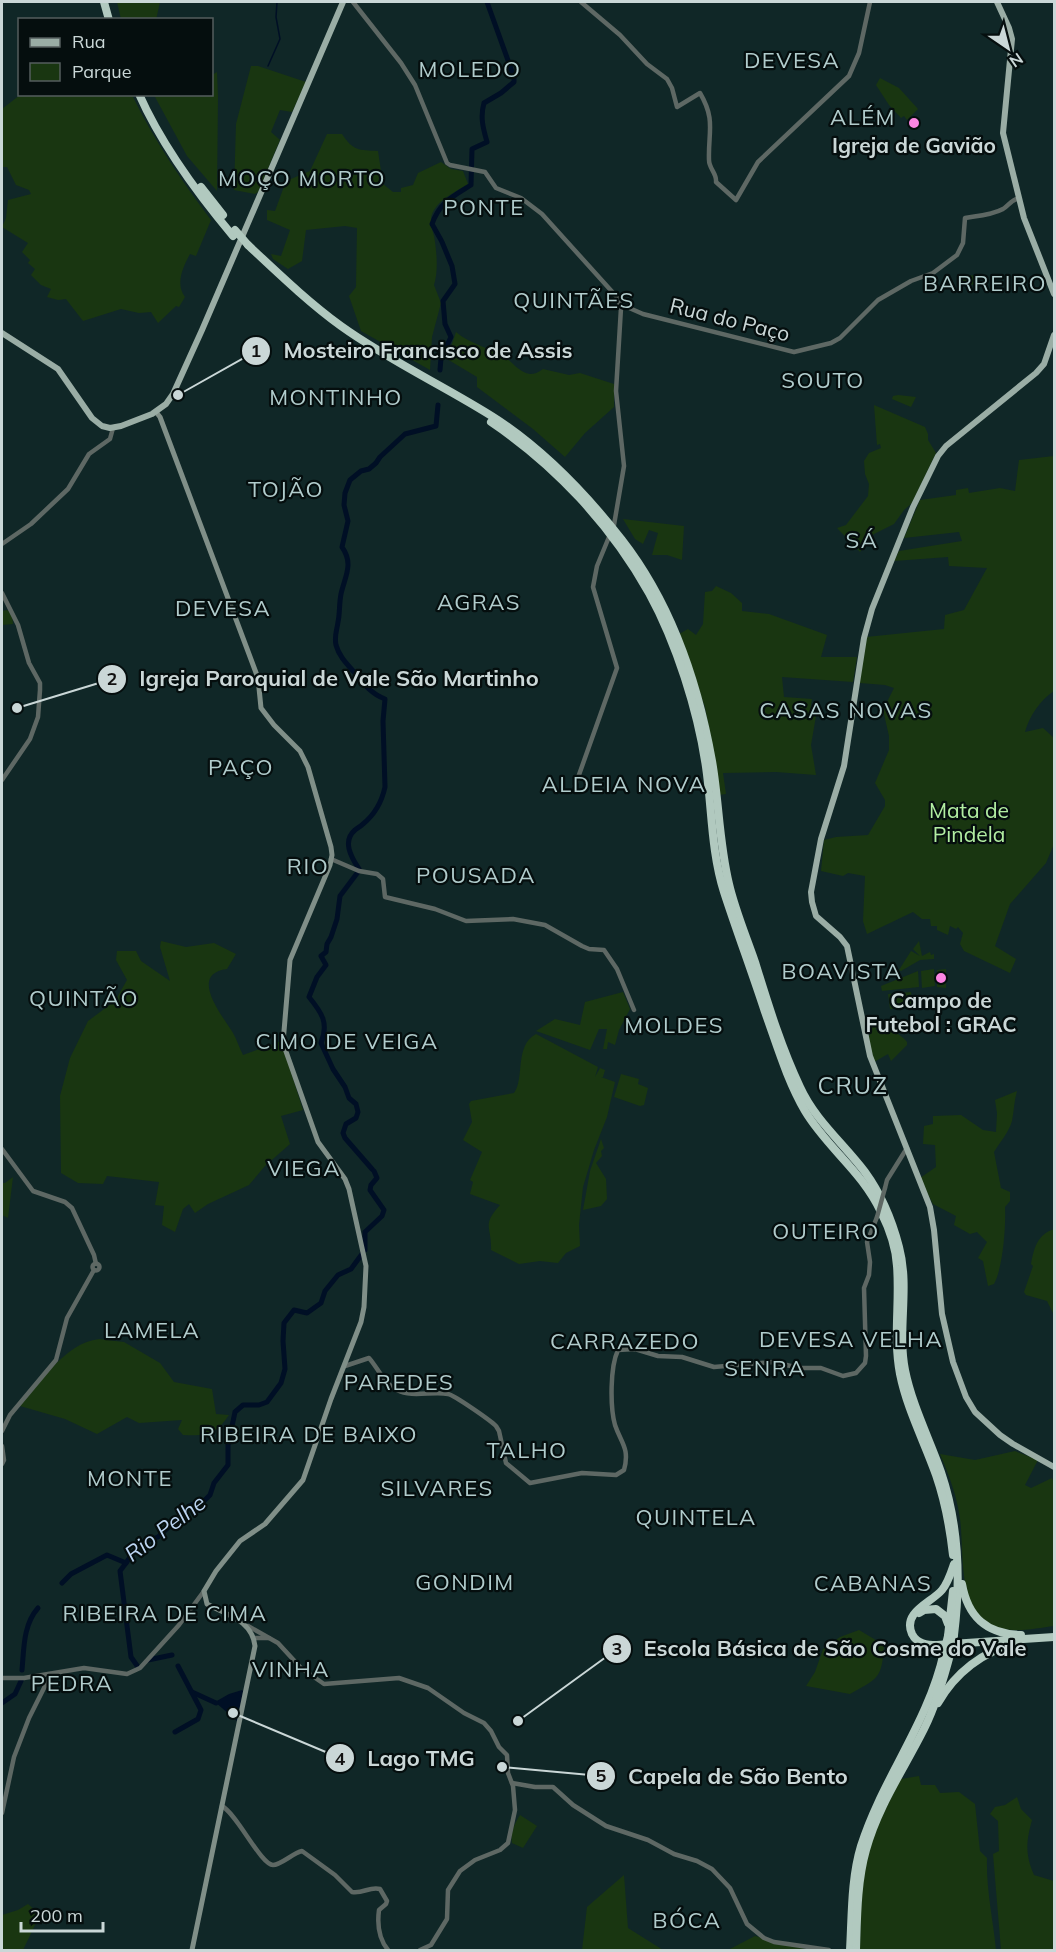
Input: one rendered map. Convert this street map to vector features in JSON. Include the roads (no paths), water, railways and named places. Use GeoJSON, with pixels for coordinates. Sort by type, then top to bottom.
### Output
{"type":"FeatureCollection","features":[{"type":"Feature","properties":{"kind":"highway"},"geometry":{"type":"LineString","coordinates":[[104,2],[108,18]]}},
{"type":"Feature","properties":{"kind":"highway"},"geometry":{"type":"LineString","coordinates":[[109,2],[113,18]]}},
{"type":"Feature","properties":{"kind":"highway"},"geometry":{"type":"LineString","coordinates":[[141,96],[176,160],[207,205],[295,296],[340,331],[389,363],[494,424],[547,466],[572,489],[598,519],[650,593],[671,640],[694,708],[706,765],[714,839],[723,887],[784,1067],[807,1114],[822,1135],[860,1176],[888,1230],[897,1264],[896,1339],[901,1378],[944,1501],[956,1565],[966,1601],[971,1612],[980,1621],[1001,1633],[1034,1637]]}},
{"type":"Feature","properties":{"kind":"highway"},"geometry":{"type":"LineString","coordinates":[[146,96],[181,158],[240,240]]}},
{"type":"Feature","properties":{"kind":"highway"},"geometry":{"type":"LineString","coordinates":[[925,1728],[938,1695],[950,1633],[957,1610],[956,1565]]}},
{"type":"Feature","properties":{"kind":"highway"},"geometry":{"type":"LineString","coordinates":[[956,1565],[943,1590],[916,1611],[912,1618],[911,1632],[918,1641],[927,1645],[937,1645],[1054,1635]]}},
{"type":"Feature","properties":{"kind":"highway"},"geometry":{"type":"LineString","coordinates":[[950,1633],[945,1616],[936,1609],[930,1608],[920,1612],[914,1622],[916,1635],[931,1643],[1034,1637]]}},
{"type":"Feature","properties":{"kind":"highway"},"geometry":{"type":"LineString","coordinates":[[856,1950],[859,1888],[866,1849],[885,1802],[941,1699],[963,1671],[976,1661],[997,1649],[1034,1637]]}},
{"type":"Feature","properties":{"kind":"highway"},"geometry":{"type":"LineString","coordinates":[[850,1950],[853,1888],[861,1848],[879,1800],[920,1724],[948,1651]]}},
{"type":"Feature","properties":{"kind":"main road"},"geometry":{"type":"LineString","coordinates":[[192,1950],[255,1646],[248,1626],[206,1601],[204,1591],[240,1540],[265,1524],[303,1480],[363,1316],[366,1260],[347,1183],[318,1142],[283,1043],[289,967],[295,945],[331,858],[331,847],[308,766],[300,751],[261,708],[258,678],[159,418],[176,388],[343,2]]}},
{"type":"Feature","properties":{"kind":"main road"},"geometry":{"type":"LineString","coordinates":[[997,2],[1009,28],[1011,39],[1003,133],[1024,218],[1054,294]]}},
{"type":"Feature","properties":{"kind":"main road"},"geometry":{"type":"LineString","coordinates":[[2,333],[58,369],[95,422],[104,427],[113,428],[148,416],[159,418]]}},
{"type":"Feature","properties":{"kind":"main road"},"geometry":{"type":"LineString","coordinates":[[1053,1466],[1013,1444],[975,1412],[958,1378],[940,1297],[932,1214],[870,1056],[847,946],[816,916],[811,892],[821,839],[844,766],[866,627],[894,553],[938,456],[946,446],[1044,364],[1054,336]]}},
{"type":"Feature","properties":{"kind":"street"},"geometry":{"type":"LineString","coordinates":[[353,2],[401,63],[415,85],[447,163],[485,172],[496,188],[523,199],[540,212],[620,301],[618,304],[624,307],[616,391],[624,466],[614,525]]}},
{"type":"Feature","properties":{"kind":"street"},"geometry":{"type":"LineString","coordinates":[[581,2],[620,35],[647,64],[667,79],[677,107],[700,93],[711,121],[709,161],[716,175],[716,182],[736,200],[758,162],[851,72],[859,55],[870,2]]}},
{"type":"Feature","properties":{"kind":"street","name":"Rua do Paço"},"geometry":{"type":"LineString","coordinates":[[624,307],[643,314],[794,352],[834,342],[882,298],[911,281],[936,271],[958,254],[963,243],[964,218],[993,213],[1019,198]]}},
{"type":"Feature","properties":{"kind":"street"},"geometry":{"type":"LineString","coordinates":[[2,544],[31,524],[68,489],[89,454],[110,439],[113,428]]}},
{"type":"Feature","properties":{"kind":"street"},"geometry":{"type":"LineString","coordinates":[[575,786],[617,668],[593,587],[597,566],[609,537]]}},
{"type":"Feature","properties":{"kind":"street"},"geometry":{"type":"LineString","coordinates":[[2,593],[18,625],[29,663],[40,683],[38,717],[30,739],[2,780]]}},
{"type":"Feature","properties":{"kind":"street"},"geometry":{"type":"LineString","coordinates":[[331,858],[353,869],[377,874],[383,879],[385,897],[435,909],[466,921],[513,919],[545,925],[589,949],[604,950],[617,969],[634,1010]]}},
{"type":"Feature","properties":{"kind":"street"},"geometry":{"type":"LineString","coordinates":[[2,1149],[33,1191],[69,1205],[77,1217],[96,1264],[100,1268],[94,1270],[67,1318],[56,1360],[10,1415],[2,1431]]}},
{"type":"Feature","properties":{"kind":"street"},"geometry":{"type":"LineString","coordinates":[[345,1366],[369,1358],[388,1383],[398,1391],[408,1394],[448,1394],[462,1402],[496,1426],[506,1464],[530,1483],[582,1473],[616,1476],[624,1470],[626,1452],[625,1444],[614,1421],[611,1389],[612,1370],[618,1350],[635,1349],[658,1356],[682,1357],[714,1367],[770,1362],[799,1368],[821,1368],[843,1376],[856,1373],[865,1363],[864,1287],[869,1269],[867,1242],[877,1217],[887,1180],[901,1155],[908,1151]]}},
{"type":"Feature","properties":{"kind":"street"},"geometry":{"type":"LineString","coordinates":[[2,1446],[2,1463]]}},
{"type":"Feature","properties":{"kind":"street"},"geometry":{"type":"LineString","coordinates":[[2,1678],[24,1678],[80,1668],[128,1674],[140,1668],[179,1625],[204,1591]]}},
{"type":"Feature","properties":{"kind":"street"},"geometry":{"type":"LineString","coordinates":[[196,1603],[206,1601]]}},
{"type":"Feature","properties":{"kind":"street"},"geometry":{"type":"LineString","coordinates":[[248,1626],[263,1637]]}},
{"type":"Feature","properties":{"kind":"street"},"geometry":{"type":"LineString","coordinates":[[255,1646],[263,1637]]}},
{"type":"Feature","properties":{"kind":"street"},"geometry":{"type":"LineString","coordinates":[[254,1638],[263,1637],[278,1643],[301,1668],[324,1684],[399,1678],[420,1684],[488,1727],[499,1747],[507,1755],[515,1810],[508,1844],[462,1869],[448,1890],[447,1919],[431,1945],[420,1950]]}},
{"type":"Feature","properties":{"kind":"street"},"geometry":{"type":"LineString","coordinates":[[2,1813],[14,1757],[29,1718],[51,1674]]}},
{"type":"Feature","properties":{"kind":"street"},"geometry":{"type":"LineString","coordinates":[[512,1783],[553,1787],[573,1805],[606,1826],[648,1839],[674,1854],[706,1865],[726,1881],[747,1924],[764,1938],[785,1944],[829,1950]]}},
{"type":"Feature","properties":{"kind":"street"},"geometry":{"type":"LineString","coordinates":[[222,1806],[248,1835],[268,1864],[278,1864],[294,1853],[302,1851],[326,1868],[352,1892],[370,1888],[380,1889],[387,1901],[379,1910],[378,1925],[380,1937],[388,1950]]}},
{"type":"Feature","properties":{"kind":"water"},"geometry":{"type":"Polygon","coordinates":[[[243,1691],[237,1721],[215,1702],[243,1691]]]}},
{"type":"Feature","properties":{"kind":"waterway"},"geometry":{"type":"LineString","coordinates":[[268,66],[280,39],[276,17],[277,2]]}},
{"type":"Feature","properties":{"kind":"waterway","name":"Rio Pelhe"},"geometry":{"type":"LineString","coordinates":[[441,240],[432,224],[435,216],[447,201],[471,185],[472,149],[487,142],[482,118],[484,103],[514,82],[487,2]]}},
{"type":"Feature","properties":{"kind":"waterway","name":"Rio Pelhe"},"geometry":{"type":"LineString","coordinates":[[440,370],[441,358],[451,337],[445,324],[443,301],[455,284],[452,266],[442,242]]}},
{"type":"Feature","properties":{"kind":"waterway","name":"Rio Pelhe"},"geometry":{"type":"LineString","coordinates":[[359,869],[348,844],[351,834],[374,812],[385,787],[383,721],[385,699],[364,684],[343,659],[336,645],[340,598],[348,565],[346,553],[342,547],[348,521],[344,505],[345,493],[350,480],[361,471],[369,469],[405,434],[436,426],[438,405]]}},
{"type":"Feature","properties":{"kind":"waterway","name":"Rio Pelhe"},"geometry":{"type":"LineString","coordinates":[[358,872],[340,896],[337,919],[326,952],[321,956],[326,965],[317,977],[309,997],[323,1018],[324,1030],[321,1043],[349,1098],[356,1104],[358,1112],[356,1118],[346,1124],[343,1133],[372,1169]]}},
{"type":"Feature","properties":{"kind":"waterway","name":"Rio Pelhe"},"geometry":{"type":"LineString","coordinates":[[365,1250],[365,1232],[382,1216],[384,1210],[370,1190],[377,1178],[374,1171]]}},
{"type":"Feature","properties":{"kind":"waterway","name":"Rio Pelhe"},"geometry":{"type":"LineString","coordinates":[[62,1583],[71,1574],[107,1555],[126,1563],[140,1543],[158,1537],[189,1506],[198,1502],[201,1504],[210,1495],[214,1483],[228,1465],[228,1445],[235,1412],[243,1405],[259,1405],[267,1402],[281,1383],[285,1369],[284,1323],[294,1310],[307,1313],[321,1303],[325,1291],[338,1275],[351,1269],[362,1254]]}},
{"type":"Feature","properties":{"kind":"waterway"},"geometry":{"type":"LineString","coordinates":[[126,1563],[120,1571],[131,1657],[138,1667]]}},
{"type":"Feature","properties":{"kind":"waterway","name":"Rio Pelhe"},"geometry":{"type":"LineString","coordinates":[[22,1670],[29,1622],[38,1608]]}},
{"type":"Feature","properties":{"kind":"waterway"},"geometry":{"type":"LineString","coordinates":[[148,1660],[172,1655]]}},
{"type":"Feature","properties":{"kind":"waterway"},"geometry":{"type":"LineString","coordinates":[[175,1732],[198,1719],[201,1710],[178,1666]]}},
{"type":"Feature","properties":{"kind":"waterway","name":"Rio Pelhe"},"geometry":{"type":"LineString","coordinates":[[2,1703],[15,1694],[21,1681]]}},
{"type":"Feature","properties":{"kind":"waterway"},"geometry":{"type":"LineString","coordinates":[[192,1692],[216,1703]]}},
{"type":"Feature","properties":{"kind":"place","name":"Igreja de Gavião"},"geometry":{"type":"Point","coordinates":[914,123]}},
{"type":"Feature","properties":{"kind":"place","name":"Mosteiro Francisco de Assis"},"geometry":{"type":"Point","coordinates":[178,395]}},
{"type":"Feature","properties":{"kind":"place","name":"Igreja Paroquial de Vale São Martinho"},"geometry":{"type":"Point","coordinates":[17,708]}},
{"type":"Feature","properties":{"kind":"place","name":"Campo de Futebol : GRAC"},"geometry":{"type":"Point","coordinates":[941,978]}},
{"type":"Feature","properties":{"kind":"place","name":"Lago TMG"},"geometry":{"type":"Point","coordinates":[233,1713]}},
{"type":"Feature","properties":{"kind":"place","name":"Escola Básica de São Cosme do Vale"},"geometry":{"type":"Point","coordinates":[518,1721]}},
{"type":"Feature","properties":{"kind":"place","name":"Capela de São Bento"},"geometry":{"type":"Point","coordinates":[502,1767]}},
{"type":"Feature","properties":{"kind":"district","name":"DEVESA"},"geometry":{"type":"Point","coordinates":[792,60]}},
{"type":"Feature","properties":{"kind":"district","name":"MOLEDO"},"geometry":{"type":"Point","coordinates":[470,69]}},
{"type":"Feature","properties":{"kind":"district","name":"ALÉM"},"geometry":{"type":"Point","coordinates":[863,117]}},
{"type":"Feature","properties":{"kind":"district","name":"MOÇO MORTO"},"geometry":{"type":"Point","coordinates":[302,178]}},
{"type":"Feature","properties":{"kind":"district","name":"PONTE"},"geometry":{"type":"Point","coordinates":[484,207]}},
{"type":"Feature","properties":{"kind":"district","name":"BARREIRO"},"geometry":{"type":"Point","coordinates":[985,283]}},
{"type":"Feature","properties":{"kind":"district","name":"QUINTÃES"},"geometry":{"type":"Point","coordinates":[574,300]}},
{"type":"Feature","properties":{"kind":"district","name":"SOUTO"},"geometry":{"type":"Point","coordinates":[823,380]}},
{"type":"Feature","properties":{"kind":"district","name":"MONTINHO"},"geometry":{"type":"Point","coordinates":[336,397]}},
{"type":"Feature","properties":{"kind":"district","name":"TOJÃO"},"geometry":{"type":"Point","coordinates":[286,489]}},
{"type":"Feature","properties":{"kind":"district","name":"SÁ"},"geometry":{"type":"Point","coordinates":[862,540]}},
{"type":"Feature","properties":{"kind":"district","name":"AGRAS"},"geometry":{"type":"Point","coordinates":[479,602]}},
{"type":"Feature","properties":{"kind":"district","name":"DEVESA"},"geometry":{"type":"Point","coordinates":[223,608]}},
{"type":"Feature","properties":{"kind":"district","name":"CASAS NOVAS"},"geometry":{"type":"Point","coordinates":[846,710]}},
{"type":"Feature","properties":{"kind":"district","name":"PAÇO"},"geometry":{"type":"Point","coordinates":[241,767]}},
{"type":"Feature","properties":{"kind":"district","name":"ALDEIA NOVA"},"geometry":{"type":"Point","coordinates":[624,784]}},
{"type":"Feature","properties":{"kind":"district","name":"RIO"},"geometry":{"type":"Point","coordinates":[308,866]}},
{"type":"Feature","properties":{"kind":"district","name":"POUSADA"},"geometry":{"type":"Point","coordinates":[476,875]}},
{"type":"Feature","properties":{"kind":"district","name":"BOAVISTA"},"geometry":{"type":"Point","coordinates":[842,971]}},
{"type":"Feature","properties":{"kind":"district","name":"QUINTÃO"},"geometry":{"type":"Point","coordinates":[84,998]}},
{"type":"Feature","properties":{"kind":"district","name":"MOLDES"},"geometry":{"type":"Point","coordinates":[674,1025]}},
{"type":"Feature","properties":{"kind":"district","name":"CIMO DE VEIGA"},"geometry":{"type":"Point","coordinates":[347,1041]}},
{"type":"Feature","properties":{"kind":"district","name":"CRUZ"},"geometry":{"type":"Point","coordinates":[853,1085]}},
{"type":"Feature","properties":{"kind":"district","name":"VIEGA"},"geometry":{"type":"Point","coordinates":[304,1168]}},
{"type":"Feature","properties":{"kind":"district","name":"OUTEIRO"},"geometry":{"type":"Point","coordinates":[826,1231]}},
{"type":"Feature","properties":{"kind":"district","name":"LAMELA"},"geometry":{"type":"Point","coordinates":[152,1330]}},
{"type":"Feature","properties":{"kind":"district","name":"DEVESA VELHA"},"geometry":{"type":"Point","coordinates":[851,1339]}},
{"type":"Feature","properties":{"kind":"district","name":"CARRAZEDO"},"geometry":{"type":"Point","coordinates":[625,1341]}},
{"type":"Feature","properties":{"kind":"district","name":"SENRA"},"geometry":{"type":"Point","coordinates":[765,1368]}},
{"type":"Feature","properties":{"kind":"district","name":"PAREDES"},"geometry":{"type":"Point","coordinates":[399,1382]}},
{"type":"Feature","properties":{"kind":"district","name":"RIBEIRA DE BAIXO"},"geometry":{"type":"Point","coordinates":[309,1434]}},
{"type":"Feature","properties":{"kind":"district","name":"TALHO"},"geometry":{"type":"Point","coordinates":[527,1450]}},
{"type":"Feature","properties":{"kind":"district","name":"MONTE"},"geometry":{"type":"Point","coordinates":[130,1478]}},
{"type":"Feature","properties":{"kind":"district","name":"SILVARES"},"geometry":{"type":"Point","coordinates":[437,1488]}},
{"type":"Feature","properties":{"kind":"district","name":"QUINTELA"},"geometry":{"type":"Point","coordinates":[696,1517]}},
{"type":"Feature","properties":{"kind":"district","name":"GONDIM"},"geometry":{"type":"Point","coordinates":[465,1582]}},
{"type":"Feature","properties":{"kind":"district","name":"CABANAS"},"geometry":{"type":"Point","coordinates":[873,1583]}},
{"type":"Feature","properties":{"kind":"district","name":"RIBEIRA DE CIMA"},"geometry":{"type":"Point","coordinates":[165,1613]}},
{"type":"Feature","properties":{"kind":"district","name":"VINHA"},"geometry":{"type":"Point","coordinates":[291,1669]}},
{"type":"Feature","properties":{"kind":"district","name":"PEDRA"},"geometry":{"type":"Point","coordinates":[72,1683]}},
{"type":"Feature","properties":{"kind":"district","name":"BÓCA"},"geometry":{"type":"Point","coordinates":[687,1920]}},
{"type":"Feature","properties":{"kind":"park label","name":"Mata de Pindela"},"geometry":{"type":"Point","coordinates":[969,822]}}]}
